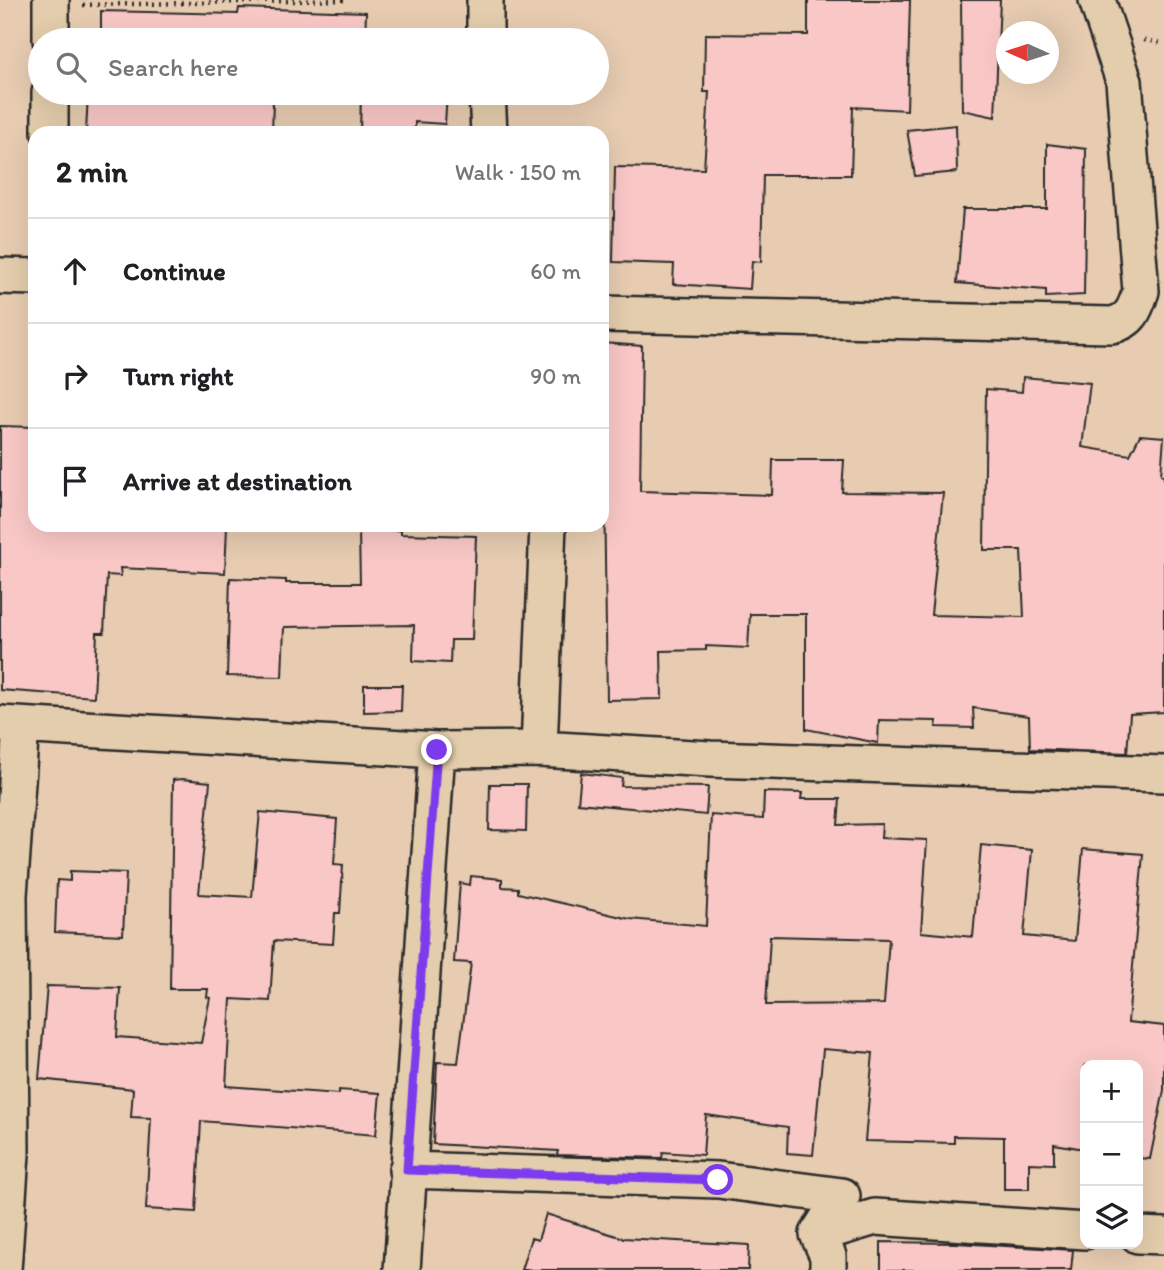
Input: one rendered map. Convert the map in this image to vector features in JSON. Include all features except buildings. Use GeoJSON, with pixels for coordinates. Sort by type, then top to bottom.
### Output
{"type":"FeatureCollection","features":[{"type":"Feature","properties":{"kind":"street"},"geometry":{"type":"LineString","coordinates":[[485,0],[485,28]]}},
{"type":"Feature","properties":{"kind":"street"},"geometry":{"type":"LineString","coordinates":[[609,314],[1112,325],[1125,322],[1135,311],[1141,291],[1124,81],[1097,0]]}},
{"type":"Feature","properties":{"kind":"street"},"geometry":{"type":"LineString","coordinates":[[51,3],[51,28]]}},
{"type":"Feature","properties":{"kind":"street"},"geometry":{"type":"LineString","coordinates":[[50,105],[50,126]]}},
{"type":"Feature","properties":{"kind":"street"},"geometry":{"type":"LineString","coordinates":[[488,105],[489,126]]}},
{"type":"Feature","properties":{"kind":"street"},"geometry":{"type":"LineString","coordinates":[[0,276],[28,276]]}},
{"type":"Feature","properties":{"kind":"street"},"geometry":{"type":"LineString","coordinates":[[539,749],[548,532]]}},
{"type":"Feature","properties":{"kind":"street"},"geometry":{"type":"LineString","coordinates":[[3,1270],[11,1154],[10,725],[437,750],[539,749],[710,759],[1164,774]]}},
{"type":"Feature","properties":{"kind":"street"},"geometry":{"type":"LineString","coordinates":[[402,1270],[437,750]]}},
{"type":"Feature","properties":{"kind":"street"},"geometry":{"type":"LineString","coordinates":[[407,1170],[718,1180],[842,1196],[818,1234]]}},
{"type":"Feature","properties":{"kind":"street"},"geometry":{"type":"LineString","coordinates":[[818,1234],[875,1217],[1080,1231]]}},
{"type":"Feature","properties":{"kind":"street"},"geometry":{"type":"LineString","coordinates":[[818,1234],[828,1256],[828,1270]]}},
{"type":"Feature","properties":{"kind":"street"},"geometry":{"type":"LineString","coordinates":[[1143,1234],[1164,1236]]}},
{"type":"Feature","properties":{"kind":"path"},"geometry":{"type":"LineString","coordinates":[[51,3],[347,0]]}},
{"type":"Feature","properties":{"kind":"route"},"geometry":{"type":"LineString","coordinates":[[437,750],[407,1170],[718,1180]]}}]}
